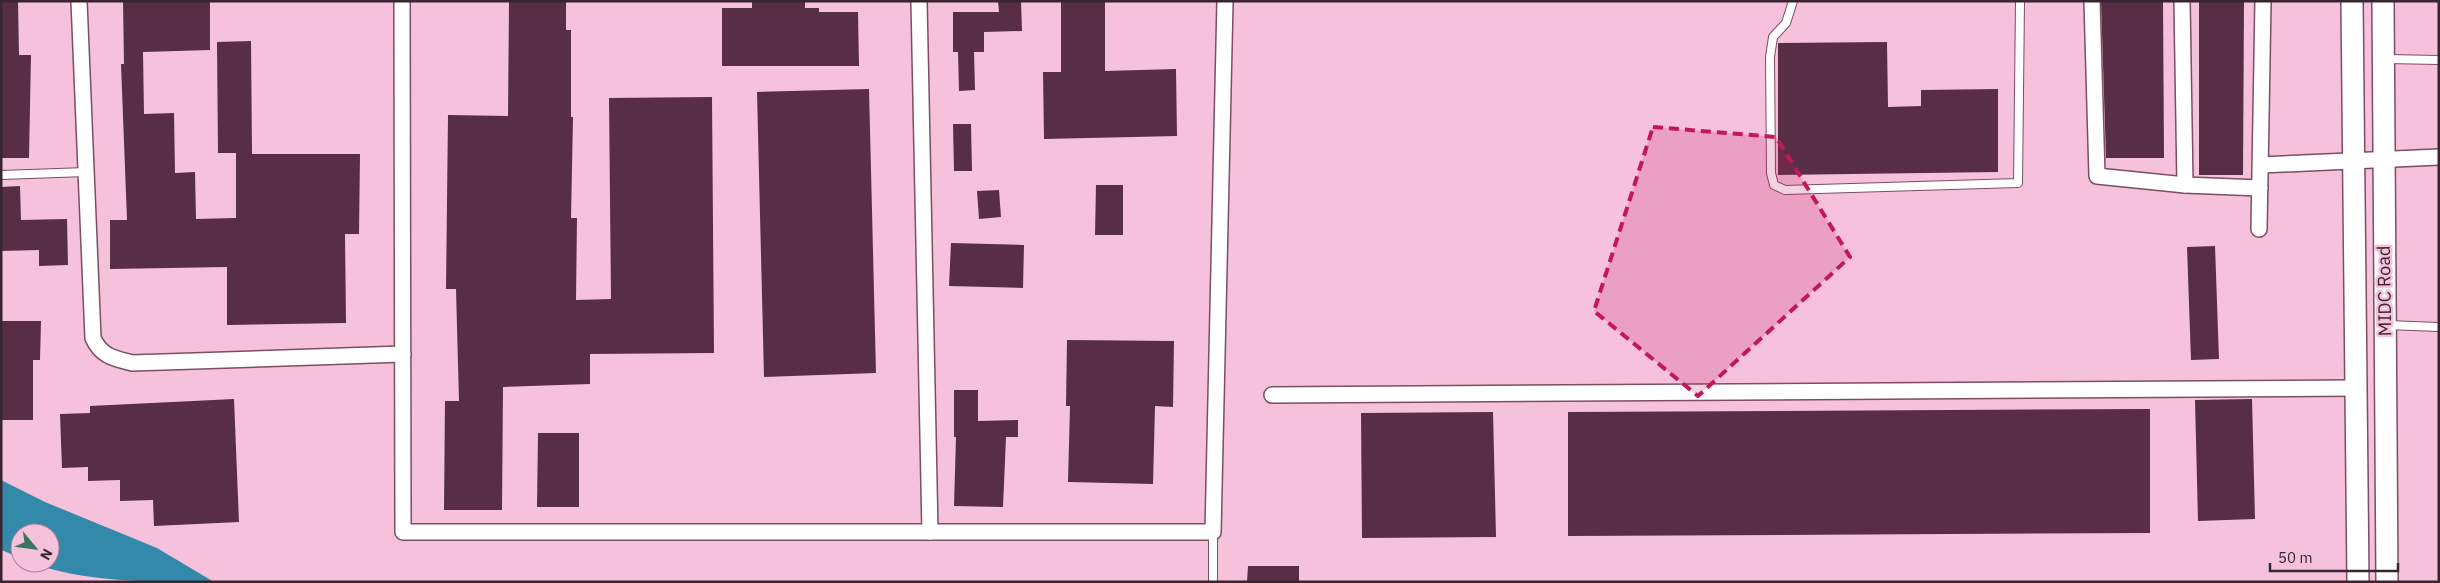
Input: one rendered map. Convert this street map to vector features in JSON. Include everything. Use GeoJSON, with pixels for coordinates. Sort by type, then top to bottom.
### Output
{"type":"FeatureCollection","features":[{"type":"Feature","properties":{"kind":"main road","name":"MIDC Road"},"geometry":{"type":"LineString","coordinates":[[2352,1],[2358,582]]}},
{"type":"Feature","properties":{"kind":"main road","name":"MIDC Road"},"geometry":{"type":"LineString","coordinates":[[2383,1],[2387,582]]}},
{"type":"Feature","properties":{"kind":"street"},"geometry":{"type":"LineString","coordinates":[[80,1],[93,338],[98,349],[109,356],[132,363],[403,354]]}},
{"type":"Feature","properties":{"kind":"street"},"geometry":{"type":"LineString","coordinates":[[402,1],[403,532],[1213,532],[1225,1]]}},
{"type":"Feature","properties":{"kind":"street"},"geometry":{"type":"LineString","coordinates":[[919,1],[930,532]]}},
{"type":"Feature","properties":{"kind":"street"},"geometry":{"type":"LineString","coordinates":[[2092,1],[2097,176],[2185,185],[2260,188]]}},
{"type":"Feature","properties":{"kind":"street"},"geometry":{"type":"LineString","coordinates":[[2182,1],[2185,185]]}},
{"type":"Feature","properties":{"kind":"street"},"geometry":{"type":"LineString","coordinates":[[2259,229],[2263,1]]}},
{"type":"Feature","properties":{"kind":"street"},"geometry":{"type":"LineString","coordinates":[[2261,165],[2439,157]]}},
{"type":"Feature","properties":{"kind":"street"},"geometry":{"type":"LineString","coordinates":[[1272,395],[2356,388]]}},
{"type":"Feature","properties":{"kind":"lane"},"geometry":{"type":"LineString","coordinates":[[1793,1],[1786,23],[1772,37],[1770,57],[1771,173],[1774,185],[1785,190],[2018,183],[2020,1]]}},
{"type":"Feature","properties":{"kind":"lane"},"geometry":{"type":"LineString","coordinates":[[2384,59],[2439,60]]}},
{"type":"Feature","properties":{"kind":"lane"},"geometry":{"type":"LineString","coordinates":[[1,175],[86,172]]}},
{"type":"Feature","properties":{"kind":"lane"},"geometry":{"type":"LineString","coordinates":[[2384,325],[2439,327]]}},
{"type":"Feature","properties":{"kind":"lane"},"geometry":{"type":"LineString","coordinates":[[1213,532],[1213,582]]}},
{"type":"Feature","properties":{"kind":"highlighted area"},"geometry":{"type":"Polygon","coordinates":[[[1653,127],[1776,137],[1850,257],[1698,396],[1594,311],[1653,127]]]}},
{"type":"Feature","properties":{"kind":"water"},"geometry":{"type":"Polygon","coordinates":[[[1,480],[45,502],[157,548],[214,582],[121,580],[60,571],[60,523],[10,523],[10,554],[1,550],[1,480]]]}},
{"type":"Feature","properties":{"kind":"building"},"geometry":{"type":"Polygon","coordinates":[[[1,1],[18,1],[19,55],[31,55],[29,158],[1,158],[1,1]]]}},
{"type":"Feature","properties":{"kind":"building"},"geometry":{"type":"Polygon","coordinates":[[[123,1],[210,1],[210,50],[143,52],[144,114],[174,113],[175,173],[195,172],[196,219],[236,218],[236,153],[218,153],[217,42],[251,41],[252,154],[360,154],[359,234],[345,234],[346,323],[227,325],[227,267],[110,269],[110,220],[127,220],[121,64],[124,64],[123,1]]]}},
{"type":"Feature","properties":{"kind":"building"},"geometry":{"type":"Polygon","coordinates":[[[509,1],[566,1],[566,30],[571,30],[571,117],[573,117],[571,218],[577,218],[576,300],[611,299],[609,98],[712,97],[714,353],[590,354],[590,384],[503,387],[502,510],[444,510],[445,401],[459,401],[456,289],[446,289],[448,115],[508,116],[509,1]]]}},
{"type":"Feature","properties":{"kind":"building"},"geometry":{"type":"Polygon","coordinates":[[[752,1],[805,1],[805,8],[819,8],[819,12],[858,12],[859,66],[722,66],[722,8],[752,8],[752,1]]]}},
{"type":"Feature","properties":{"kind":"building"},"geometry":{"type":"Polygon","coordinates":[[[998,1],[1021,1],[1022,31],[984,32],[984,52],[974,52],[975,90],[959,91],[958,52],[953,52],[953,12],[999,12],[998,1]]]}},
{"type":"Feature","properties":{"kind":"building"},"geometry":{"type":"Polygon","coordinates":[[[1061,1],[1105,1],[1105,71],[1176,69],[1177,136],[1044,139],[1043,72],[1061,72],[1061,1]]]}},
{"type":"Feature","properties":{"kind":"building"},"geometry":{"type":"Polygon","coordinates":[[[2101,1],[2163,1],[2164,158],[2106,158],[2101,1]]]}},
{"type":"Feature","properties":{"kind":"building"},"geometry":{"type":"Polygon","coordinates":[[[2199,1],[2244,1],[2243,175],[2199,175],[2199,1]]]}},
{"type":"Feature","properties":{"kind":"building"},"geometry":{"type":"Polygon","coordinates":[[[1887,42],[1888,107],[1921,106],[1921,90],[1998,89],[1998,172],[1778,175],[1778,43],[1887,42]]]}},
{"type":"Feature","properties":{"kind":"building"},"geometry":{"type":"Polygon","coordinates":[[[869,89],[876,373],[764,377],[757,92],[869,89]]]}},
{"type":"Feature","properties":{"kind":"building"},"geometry":{"type":"Polygon","coordinates":[[[953,124],[971,124],[972,171],[954,171],[953,124]]]}},
{"type":"Feature","properties":{"kind":"building"},"geometry":{"type":"Polygon","coordinates":[[[1096,185],[1123,185],[1123,235],[1095,235],[1096,185]]]}},
{"type":"Feature","properties":{"kind":"building"},"geometry":{"type":"Polygon","coordinates":[[[20,186],[21,220],[67,219],[68,265],[39,266],[39,250],[1,251],[1,187],[20,186]]]}},
{"type":"Feature","properties":{"kind":"building"},"geometry":{"type":"Polygon","coordinates":[[[999,190],[1001,217],[979,219],[977,191],[999,190]]]}},
{"type":"Feature","properties":{"kind":"building"},"geometry":{"type":"Polygon","coordinates":[[[951,243],[1024,245],[1023,288],[949,286],[951,243]]]}},
{"type":"Feature","properties":{"kind":"building"},"geometry":{"type":"Polygon","coordinates":[[[2215,246],[2219,359],[2191,360],[2187,247],[2215,246]]]}},
{"type":"Feature","properties":{"kind":"building"},"geometry":{"type":"Polygon","coordinates":[[[1,321],[41,321],[40,360],[33,360],[33,420],[1,420],[1,321]]]}},
{"type":"Feature","properties":{"kind":"building"},"geometry":{"type":"Polygon","coordinates":[[[1067,340],[1174,341],[1173,407],[1155,406],[1153,484],[1068,482],[1070,406],[1066,406],[1067,340]]]}},
{"type":"Feature","properties":{"kind":"building"},"geometry":{"type":"Polygon","coordinates":[[[954,390],[978,390],[978,421],[1018,420],[1018,437],[1006,437],[1003,507],[954,506],[956,437],[954,437],[954,390]]]}},
{"type":"Feature","properties":{"kind":"building"},"geometry":{"type":"Polygon","coordinates":[[[234,399],[239,522],[154,526],[153,500],[120,501],[120,480],[88,481],[88,467],[62,468],[60,414],[90,413],[90,406],[234,399]]]}},
{"type":"Feature","properties":{"kind":"building"},"geometry":{"type":"Polygon","coordinates":[[[2252,399],[2255,519],[2198,521],[2195,400],[2252,399]]]}},
{"type":"Feature","properties":{"kind":"building"},"geometry":{"type":"Polygon","coordinates":[[[2150,409],[2150,533],[1568,536],[1568,412],[2150,409]]]}},
{"type":"Feature","properties":{"kind":"building"},"geometry":{"type":"Polygon","coordinates":[[[1493,412],[1496,537],[1362,538],[1361,413],[1493,412]]]}},
{"type":"Feature","properties":{"kind":"building"},"geometry":{"type":"Polygon","coordinates":[[[538,433],[579,433],[579,507],[537,507],[538,433]]]}},
{"type":"Feature","properties":{"kind":"building"},"geometry":{"type":"Polygon","coordinates":[[[1248,566],[1299,566],[1299,582],[1247,582],[1248,566]]]}}]}
